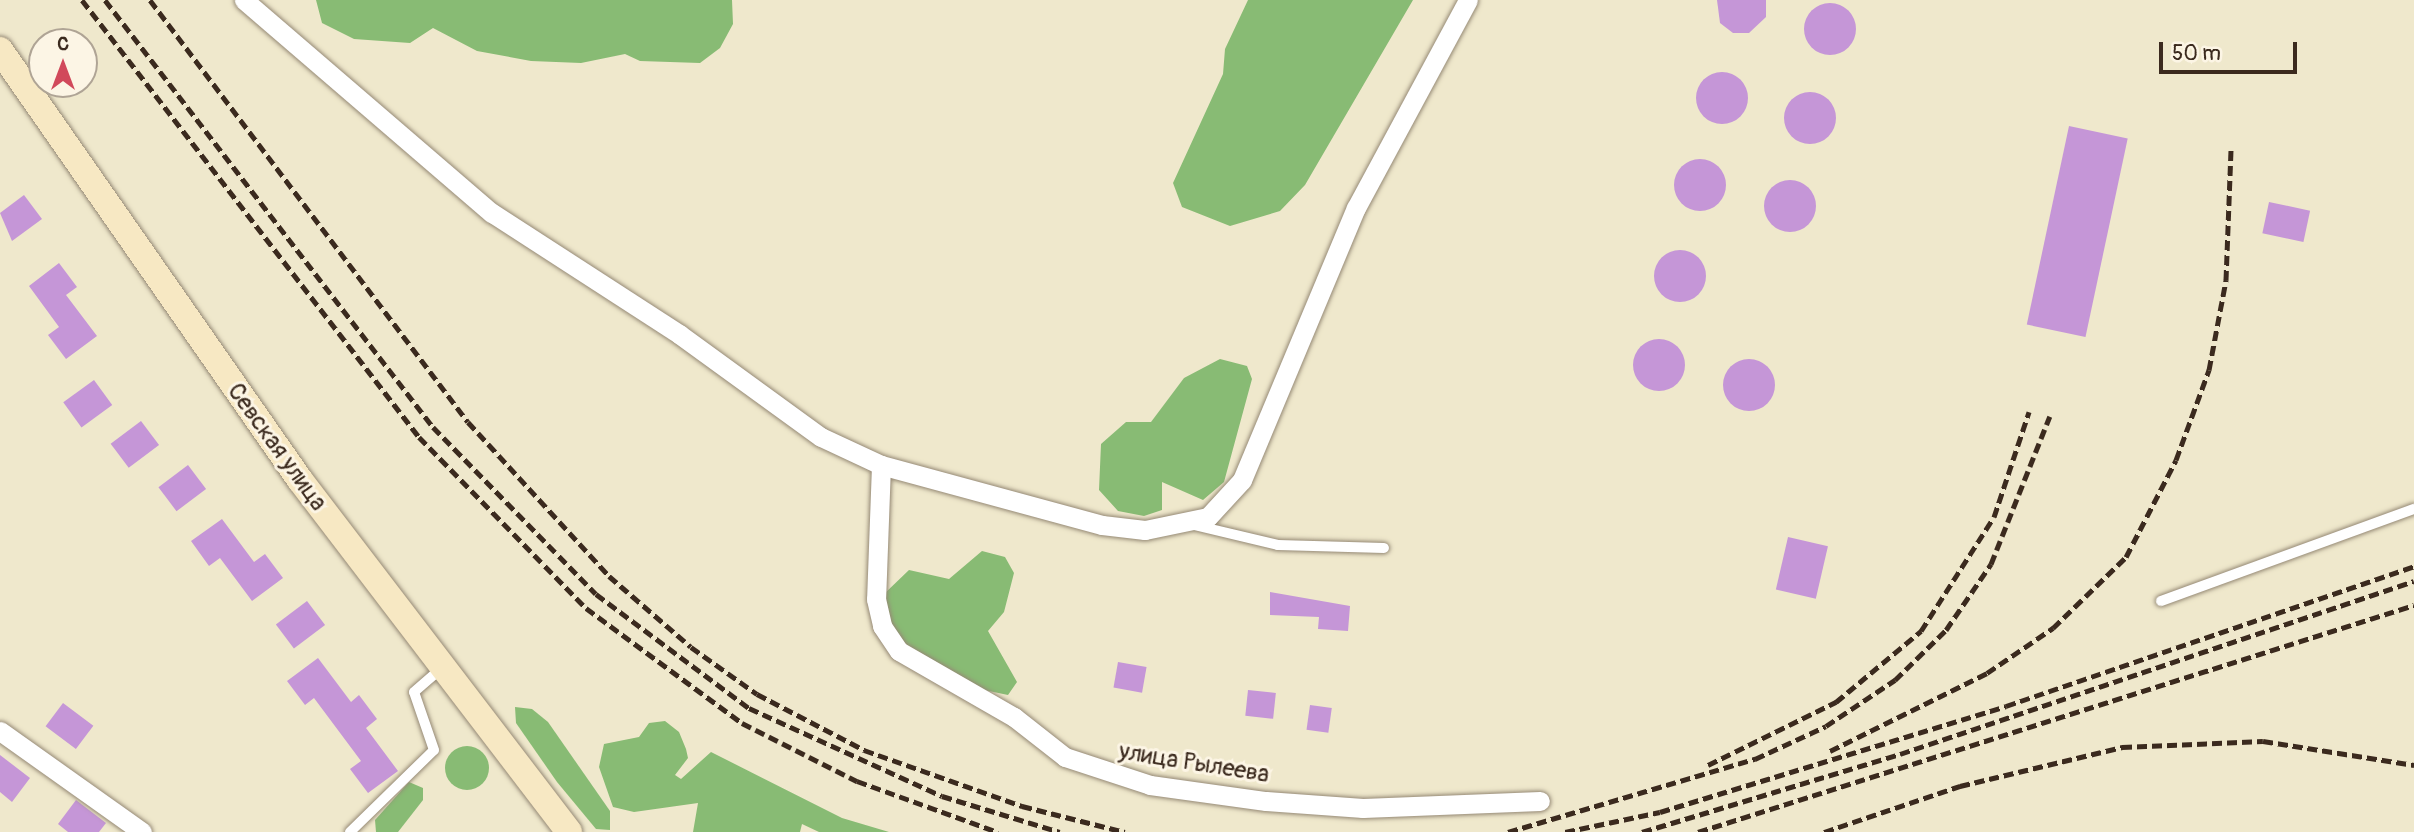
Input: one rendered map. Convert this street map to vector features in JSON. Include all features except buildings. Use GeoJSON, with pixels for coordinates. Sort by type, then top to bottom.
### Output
{"type":"FeatureCollection","features":[{"type":"Feature","properties":{"kind":"street"},"geometry":{"type":"LineString","coordinates":[[244,0],[492,213],[678,334],[821,437],[881,465],[1102,526],[1145,530],[1194,524],[1242,480],[1356,208],[1468,0]]}},
{"type":"Feature","properties":{"kind":"street","name":"Севская улица"},"geometry":{"type":"LineString","coordinates":[[0,50],[292,469],[569,832]]}},
{"type":"Feature","properties":{"kind":"street","name":"улица Рылеева"},"geometry":{"type":"LineString","coordinates":[[881,465],[876,599],[882,626],[899,651],[1014,717],[1065,757],[1150,785],[1266,801],[1363,808],[1540,801]]}},
{"type":"Feature","properties":{"kind":"street"},"geometry":{"type":"LineString","coordinates":[[0,732],[142,832]]}},
{"type":"Feature","properties":{"kind":"lane"},"geometry":{"type":"LineString","coordinates":[[2161,601],[2414,509]]}},
{"type":"Feature","properties":{"kind":"lane"},"geometry":{"type":"LineString","coordinates":[[1194,524],[1278,545],[1384,548]]}},
{"type":"Feature","properties":{"kind":"lane"},"geometry":{"type":"LineString","coordinates":[[351,832],[434,750],[414,692],[443,668]]}},
{"type":"Feature","properties":{"kind":"green space"},"geometry":{"type":"Polygon","coordinates":[[[316,0],[732,0],[733,24],[720,48],[700,63],[640,61],[625,54],[581,63],[531,61],[477,51],[433,28],[410,43],[354,39],[322,23],[316,0]]]}},
{"type":"Feature","properties":{"kind":"green space"},"geometry":{"type":"Polygon","coordinates":[[[1248,0],[1413,0],[1305,185],[1280,211],[1230,226],[1182,207],[1173,183],[1223,74],[1225,49],[1248,0]]]}},
{"type":"Feature","properties":{"kind":"green space"},"geometry":{"type":"Polygon","coordinates":[[[1220,359],[1247,366],[1252,379],[1224,482],[1203,500],[1162,482],[1162,510],[1144,516],[1118,511],[1099,490],[1101,444],[1126,422],[1151,422],[1184,378],[1220,359]]]}},
{"type":"Feature","properties":{"kind":"green space"},"geometry":{"type":"Polygon","coordinates":[[[982,551],[1005,557],[1014,573],[1004,612],[988,631],[1017,682],[1008,695],[984,690],[907,645],[893,630],[883,595],[909,570],[949,579],[982,551]]]}},
{"type":"Feature","properties":{"kind":"green space"},"geometry":{"type":"Polygon","coordinates":[[[515,707],[532,709],[548,722],[610,811],[610,830],[596,829],[557,782],[516,723],[515,707]]]}},
{"type":"Feature","properties":{"kind":"green space"},"geometry":{"type":"Polygon","coordinates":[[[665,721],[679,732],[686,749],[688,758],[675,775],[681,779],[711,752],[842,818],[889,832],[819,832],[802,824],[800,832],[693,832],[698,803],[634,812],[613,807],[599,767],[604,744],[639,737],[649,723],[665,721]]]}},
{"type":"Feature","properties":{"kind":"green space"},"geometry":{"type":"Polygon","coordinates":[[[467,746],[482,753],[489,768],[482,783],[467,790],[452,783],[445,768],[452,753],[467,746]]]}},
{"type":"Feature","properties":{"kind":"green space"},"geometry":{"type":"Polygon","coordinates":[[[409,782],[423,788],[423,800],[398,832],[376,832],[375,820],[409,782]]]}},
{"type":"Feature","properties":{"kind":"railway"},"geometry":{"type":"LineString","coordinates":[[82,0],[419,437],[586,608],[742,723],[857,781],[998,832]]}},
{"type":"Feature","properties":{"kind":"railway"},"geometry":{"type":"LineString","coordinates":[[105,0],[433,427],[596,594],[749,708],[942,796],[1060,832]]}},
{"type":"Feature","properties":{"kind":"railway"},"geometry":{"type":"LineString","coordinates":[[150,0],[468,422],[609,576],[691,647],[757,694],[864,750],[1022,806],[1125,832]]}},
{"type":"Feature","properties":{"kind":"railway"},"geometry":{"type":"LineString","coordinates":[[1830,751],[1987,673],[2053,628],[2126,557],[2176,460],[2209,370],[2226,280],[2231,150]]}},
{"type":"Feature","properties":{"kind":"railway"},"geometry":{"type":"LineString","coordinates":[[1708,765],[1836,702],[1921,631],[1994,517],[2029,412]]}},
{"type":"Feature","properties":{"kind":"railway"},"geometry":{"type":"LineString","coordinates":[[1508,832],[1755,759],[1826,726],[1895,680],[1946,630],[1991,564],[2050,416]]}},
{"type":"Feature","properties":{"kind":"railway"},"geometry":{"type":"LineString","coordinates":[[1565,832],[1660,812],[2006,706],[2414,566]]}},
{"type":"Feature","properties":{"kind":"railway"},"geometry":{"type":"LineString","coordinates":[[1642,832],[1900,754],[2414,581]]}},
{"type":"Feature","properties":{"kind":"railway"},"geometry":{"type":"LineString","coordinates":[[1698,832],[2414,605]]}},
{"type":"Feature","properties":{"kind":"railway"},"geometry":{"type":"LineString","coordinates":[[1824,832],[1960,786],[2122,747],[2263,741],[2414,765]]}}]}
